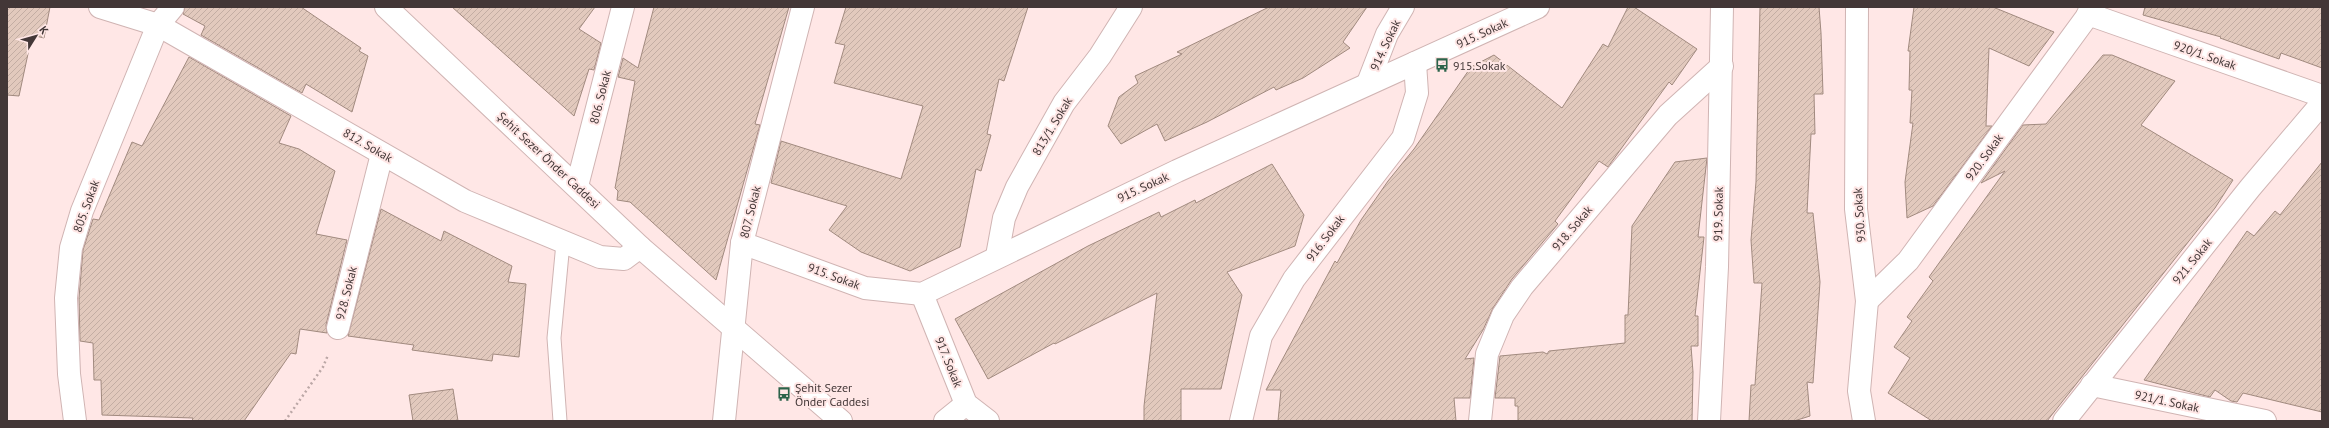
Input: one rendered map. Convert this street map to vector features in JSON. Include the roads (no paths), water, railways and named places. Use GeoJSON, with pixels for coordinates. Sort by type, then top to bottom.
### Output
{"type":"FeatureCollection","features":[{"type":"Feature","properties":{"kind":"street","name":"812. Sokak"},"geometry":{"type":"LineString","coordinates":[[100,7],[158,25],[465,201],[563,243],[600,257],[624,259],[640,247]]}},
{"type":"Feature","properties":{"kind":"street","name":"805. Sokak"},"geometry":{"type":"LineString","coordinates":[[75,421],[69,374],[66,298],[72,248],[82,211],[158,25],[173,7]]}},
{"type":"Feature","properties":{"kind":"street","name":"Şehit Sezer Önder Caddesi"},"geometry":{"type":"LineString","coordinates":[[386,7],[640,247],[841,421]]}},
{"type":"Feature","properties":{"kind":"street","name":"806. Sokak"},"geometry":{"type":"LineString","coordinates":[[577,186],[623,7]]}},
{"type":"Feature","properties":{"kind":"street","name":"807. Sokak"},"geometry":{"type":"LineString","coordinates":[[724,421],[742,243],[803,7]]}},
{"type":"Feature","properties":{"kind":"street","name":"813/1. Sokak"},"geometry":{"type":"LineString","coordinates":[[997,256],[1004,218],[1017,187],[1064,103],[1100,56],[1131,7]]}},
{"type":"Feature","properties":{"kind":"street","name":"914. Sokak"},"geometry":{"type":"LineString","coordinates":[[1368,83],[1387,34],[1403,7]]}},
{"type":"Feature","properties":{"kind":"street","name":"915. Sokak"},"geometry":{"type":"LineString","coordinates":[[742,243],[865,288],[922,294],[997,256],[1368,83],[1538,7]]}},
{"type":"Feature","properties":{"kind":"street","name":"919. Sokak"},"geometry":{"type":"LineString","coordinates":[[1709,421],[1717,267],[1722,7]]}},
{"type":"Feature","properties":{"kind":"street","name":"930. Sokak"},"geometry":{"type":"LineString","coordinates":[[1857,7],[1856,209],[1867,301],[1859,392],[1864,421]]}},
{"type":"Feature","properties":{"kind":"street","name":"920. Sokak"},"geometry":{"type":"LineString","coordinates":[[1867,301],[1908,261],[2091,11]]}},
{"type":"Feature","properties":{"kind":"street","name":"920/1. Sokak"},"geometry":{"type":"LineString","coordinates":[[2091,11],[2322,96]]}},
{"type":"Feature","properties":{"kind":"street","name":"916. Sokak"},"geometry":{"type":"LineString","coordinates":[[1241,421],[1261,336],[1294,279],[1402,138],[1417,93],[1415,63]]}},
{"type":"Feature","properties":{"kind":"street","name":"918. Sokak"},"geometry":{"type":"LineString","coordinates":[[1480,421],[1487,354],[1503,315],[1522,287],[1668,115],[1722,66]]}},
{"type":"Feature","properties":{"kind":"street","name":"921. Sokak"},"geometry":{"type":"LineString","coordinates":[[2064,421],[2250,188],[2322,103]]}},
{"type":"Feature","properties":{"kind":"street","name":"928. Sokak"},"geometry":{"type":"LineString","coordinates":[[338,328],[382,154]]}},
{"type":"Feature","properties":{"kind":"street","name":"917. Sokak"},"geometry":{"type":"LineString","coordinates":[[922,294],[966,404]]}},
{"type":"Feature","properties":{"kind":"street","name":"921/1. Sokak"},"geometry":{"type":"LineString","coordinates":[[2092,385],[2265,421]]}},
{"type":"Feature","properties":{"kind":"street"},"geometry":{"type":"LineString","coordinates":[[945,421],[966,404],[988,421]]}},
{"type":"Feature","properties":{"kind":"lane"},"geometry":{"type":"LineString","coordinates":[[560,421],[554,338],[563,243]]}},
{"type":"Feature","properties":{"kind":"place","name":"915.Sokak"},"geometry":{"type":"Point","coordinates":[1442,65]}},
{"type":"Feature","properties":{"kind":"place","name":"Şehit Sezer Önder Caddesi"},"geometry":{"type":"Point","coordinates":[784,394]}}]}
